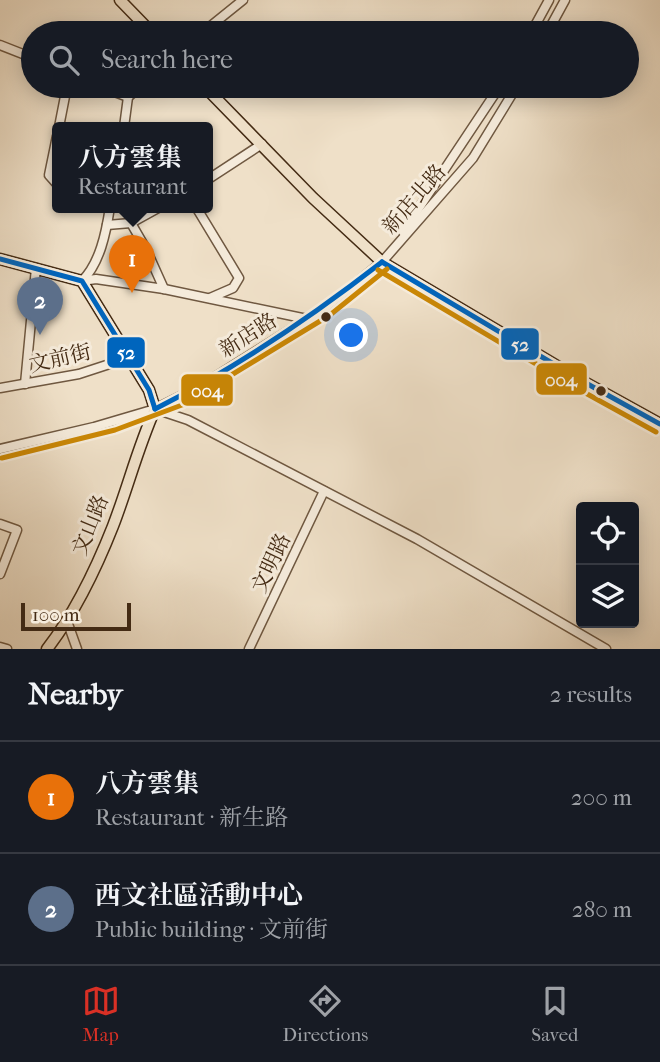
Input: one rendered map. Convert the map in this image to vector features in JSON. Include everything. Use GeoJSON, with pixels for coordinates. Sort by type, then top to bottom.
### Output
{"type":"FeatureCollection","features":[{"type":"Feature","properties":{"kind":"main road"},"geometry":{"type":"LineString","coordinates":[[120,0],[140,21]]}},
{"type":"Feature","properties":{"kind":"main road"},"geometry":{"type":"LineString","coordinates":[[216,98],[313,198],[382,262],[660,424]]}},
{"type":"Feature","properties":{"kind":"main road"},"geometry":{"type":"LineString","coordinates":[[0,259],[82,281],[149,390],[155,409]]}},
{"type":"Feature","properties":{"kind":"main road","name":"文山路"},"geometry":{"type":"LineString","coordinates":[[47,649],[67,621],[114,525],[155,409]]}},
{"type":"Feature","properties":{"kind":"street"},"geometry":{"type":"LineString","coordinates":[[217,21],[243,0]]}},
{"type":"Feature","properties":{"kind":"street"},"geometry":{"type":"LineString","coordinates":[[538,21],[549,0]]}},
{"type":"Feature","properties":{"kind":"street"},"geometry":{"type":"LineString","coordinates":[[554,21],[565,0]]}},
{"type":"Feature","properties":{"kind":"street"},"geometry":{"type":"LineString","coordinates":[[0,45],[21,53]]}},
{"type":"Feature","properties":{"kind":"street"},"geometry":{"type":"LineString","coordinates":[[60,122],[65,98]]}},
{"type":"Feature","properties":{"kind":"street"},"geometry":{"type":"LineString","coordinates":[[125,122],[128,98]]}},
{"type":"Feature","properties":{"kind":"street","name":"新店北路"},"geometry":{"type":"LineString","coordinates":[[382,262],[492,98]]}},
{"type":"Feature","properties":{"kind":"street","name":"新店北路"},"geometry":{"type":"LineString","coordinates":[[382,262],[473,158],[510,98]]}},
{"type":"Feature","properties":{"kind":"street"},"geometry":{"type":"LineString","coordinates":[[213,176],[262,144]]}},
{"type":"Feature","properties":{"kind":"street"},"geometry":{"type":"LineString","coordinates":[[52,160],[49,175],[52,178]]}},
{"type":"Feature","properties":{"kind":"street"},"geometry":{"type":"LineString","coordinates":[[82,281],[93,270],[109,213]]}},
{"type":"Feature","properties":{"kind":"street"},"geometry":{"type":"LineString","coordinates":[[107,225],[131,223],[149,213]]}},
{"type":"Feature","properties":{"kind":"street"},"geometry":{"type":"LineString","coordinates":[[200,213],[239,278],[233,288],[210,298]]}},
{"type":"Feature","properties":{"kind":"street"},"geometry":{"type":"LineString","coordinates":[[131,223],[146,248],[164,289]]}},
{"type":"Feature","properties":{"kind":"street","name":"新店路"},"geometry":{"type":"LineString","coordinates":[[0,450],[94,428],[155,409],[199,387],[307,319],[382,262]]}},
{"type":"Feature","properties":{"kind":"street"},"geometry":{"type":"LineString","coordinates":[[25,384],[36,268]]}},
{"type":"Feature","properties":{"kind":"street"},"geometry":{"type":"LineString","coordinates":[[82,281],[96,279],[164,289],[307,319]]}},
{"type":"Feature","properties":{"kind":"street","name":"文前街"},"geometry":{"type":"LineString","coordinates":[[0,388],[79,374],[128,358]]}},
{"type":"Feature","properties":{"kind":"street"},"geometry":{"type":"LineString","coordinates":[[155,409],[188,420],[428,545],[606,649]]}},
{"type":"Feature","properties":{"kind":"street","name":"文明路"},"geometry":{"type":"LineString","coordinates":[[249,649],[324,491]]}},
{"type":"Feature","properties":{"kind":"street"},"geometry":{"type":"LineString","coordinates":[[0,524],[17,530],[0,574]]}},
{"type":"Feature","properties":{"kind":"street"},"geometry":{"type":"LineString","coordinates":[[67,621],[77,649]]}},
{"type":"Feature","properties":{"kind":"street"},"geometry":{"type":"LineString","coordinates":[[0,647],[7,649]]}},
{"type":"Feature","properties":{"kind":"transit line","name":"52"},"geometry":{"type":"LineString","coordinates":[[0,259],[82,281],[149,390],[155,409]]}},
{"type":"Feature","properties":{"kind":"transit line","name":"52"},"geometry":{"type":"LineString","coordinates":[[382,262],[660,424]]}},
{"type":"Feature","properties":{"kind":"transit line","name":"52"},"geometry":{"type":"LineString","coordinates":[[155,409],[215,377],[272,341],[382,262]]}},
{"type":"Feature","properties":{"kind":"transit line","name":"004"},"geometry":{"type":"LineString","coordinates":[[2,458],[115,430],[182,405],[330,315],[387,269]]}},
{"type":"Feature","properties":{"kind":"transit line","name":"004"},"geometry":{"type":"LineString","coordinates":[[378,270],[656,432]]}},
{"type":"Feature","properties":{"kind":"place","name":"八方雲集"},"geometry":{"type":"Point","coordinates":[132,293]}},
{"type":"Feature","properties":{"kind":"place","name":"西文社區活動中心"},"geometry":{"type":"Point","coordinates":[40,335]}}]}
